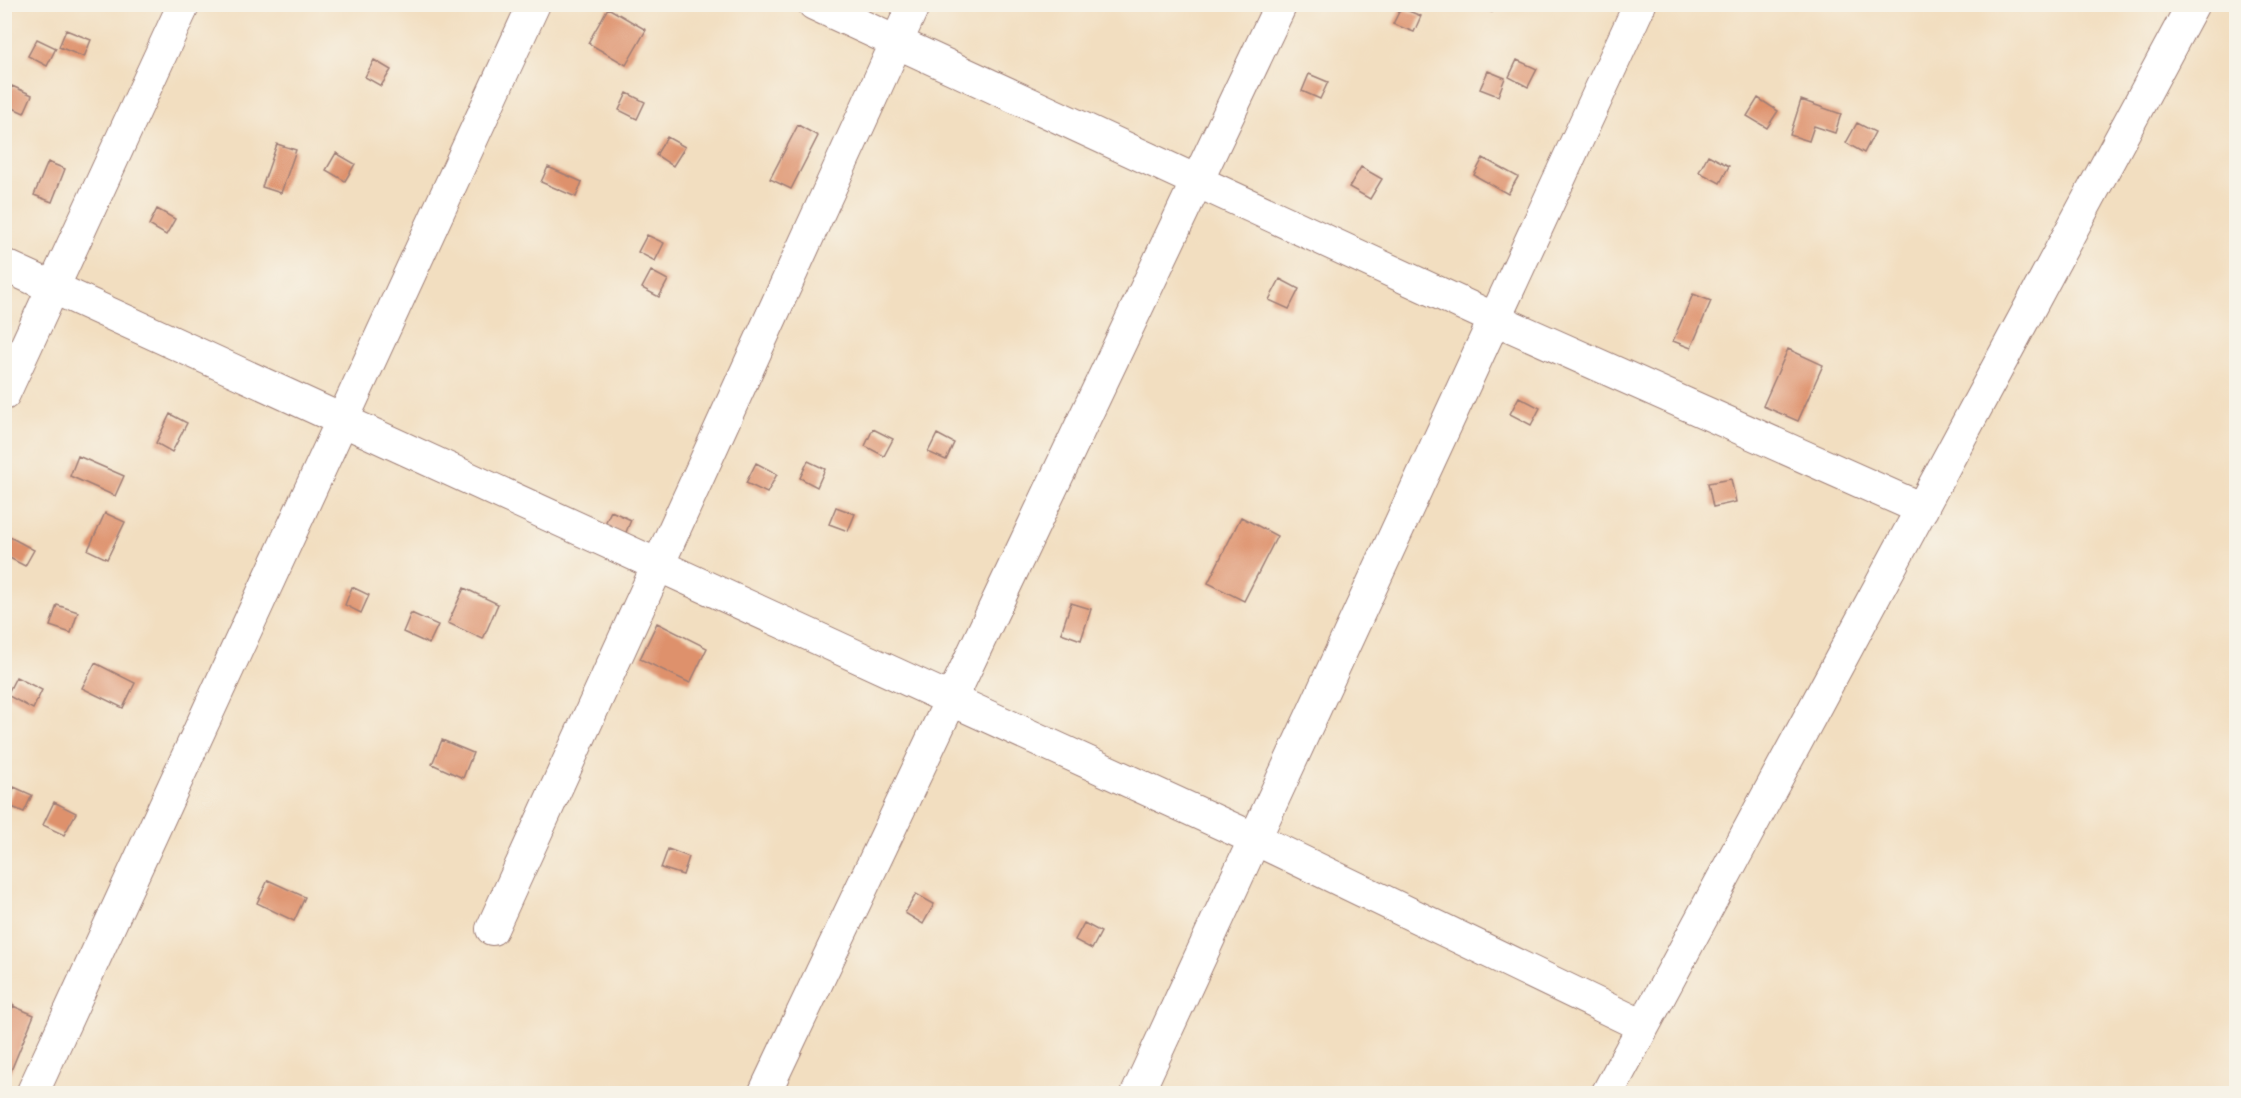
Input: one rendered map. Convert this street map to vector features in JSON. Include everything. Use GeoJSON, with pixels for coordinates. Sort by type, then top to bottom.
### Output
{"type":"FeatureCollection","features":[{"type":"Feature","properties":{"kind":"street"},"geometry":{"type":"LineString","coordinates":[[4,394],[184,4]]}},
{"type":"Feature","properties":{"kind":"street"},"geometry":{"type":"LineString","coordinates":[[32,1094],[534,4]]}},
{"type":"Feature","properties":{"kind":"street"},"geometry":{"type":"LineString","coordinates":[[814,4],[1495,319],[1922,509]]}},
{"type":"Feature","properties":{"kind":"street"},"geometry":{"type":"LineString","coordinates":[[492,929],[914,4]]}},
{"type":"Feature","properties":{"kind":"street"},"geometry":{"type":"LineString","coordinates":[[764,1094],[1281,4]]}},
{"type":"Feature","properties":{"kind":"street"},"geometry":{"type":"LineString","coordinates":[[1137,1094],[1640,4]]}},
{"type":"Feature","properties":{"kind":"street"},"geometry":{"type":"LineString","coordinates":[[1607,1094],[2193,4]]}},
{"type":"Feature","properties":{"kind":"street"},"geometry":{"type":"LineString","coordinates":[[4,265],[1254,839],[1643,1026]]}},
{"type":"Feature","properties":{"kind":"building"},"geometry":{"type":"Polygon","coordinates":[[[1471,4],[1494,4],[1492,12],[1471,4]]]}},
{"type":"Feature","properties":{"kind":"building"},"geometry":{"type":"Polygon","coordinates":[[[608,8],[646,30],[626,65],[588,43],[608,8]]]}},
{"type":"Feature","properties":{"kind":"building"},"geometry":{"type":"Polygon","coordinates":[[[1401,8],[1421,16],[1414,32],[1393,24],[1401,8]]]}},
{"type":"Feature","properties":{"kind":"building"},"geometry":{"type":"Polygon","coordinates":[[[66,30],[91,40],[84,57],[59,47],[66,30]]]}},
{"type":"Feature","properties":{"kind":"building"},"geometry":{"type":"Polygon","coordinates":[[[37,39],[56,48],[47,66],[28,56],[37,39]]]}},
{"type":"Feature","properties":{"kind":"building"},"geometry":{"type":"Polygon","coordinates":[[[374,60],[391,70],[381,86],[365,77],[374,60]]]}},
{"type":"Feature","properties":{"kind":"building"},"geometry":{"type":"Polygon","coordinates":[[[1517,60],[1537,69],[1528,87],[1509,77],[1517,60]]]}},
{"type":"Feature","properties":{"kind":"building"},"geometry":{"type":"Polygon","coordinates":[[[1488,71],[1505,78],[1498,96],[1480,89],[1488,71]]]}},
{"type":"Feature","properties":{"kind":"building"},"geometry":{"type":"Polygon","coordinates":[[[1309,74],[1328,82],[1320,99],[1302,91],[1309,74]]]}},
{"type":"Feature","properties":{"kind":"building"},"geometry":{"type":"Polygon","coordinates":[[[12,86],[32,95],[24,113],[4,104],[12,86]]]}},
{"type":"Feature","properties":{"kind":"building"},"geometry":{"type":"Polygon","coordinates":[[[627,93],[645,102],[637,119],[619,110],[627,93]]]}},
{"type":"Feature","properties":{"kind":"building"},"geometry":{"type":"Polygon","coordinates":[[[1758,98],[1778,111],[1767,128],[1747,116],[1758,98]]]}},
{"type":"Feature","properties":{"kind":"building"},"geometry":{"type":"Polygon","coordinates":[[[1801,100],[1841,114],[1835,133],[1814,126],[1809,141],[1790,135],[1801,100]]]}},
{"type":"Feature","properties":{"kind":"building"},"geometry":{"type":"Polygon","coordinates":[[[1857,123],[1875,132],[1864,153],[1846,143],[1857,123]]]}},
{"type":"Feature","properties":{"kind":"building"},"geometry":{"type":"Polygon","coordinates":[[[798,125],[818,136],[791,189],[770,179],[798,125]]]}},
{"type":"Feature","properties":{"kind":"building"},"geometry":{"type":"Polygon","coordinates":[[[667,137],[685,147],[673,166],[656,155],[667,137]]]}},
{"type":"Feature","properties":{"kind":"building"},"geometry":{"type":"Polygon","coordinates":[[[277,144],[296,150],[281,193],[262,187],[277,144]]]}},
{"type":"Feature","properties":{"kind":"building"},"geometry":{"type":"Polygon","coordinates":[[[336,153],[355,164],[345,181],[326,170],[336,153]]]}},
{"type":"Feature","properties":{"kind":"building"},"geometry":{"type":"Polygon","coordinates":[[[1708,155],[1729,166],[1720,183],[1699,172],[1708,155]]]}},
{"type":"Feature","properties":{"kind":"building"},"geometry":{"type":"Polygon","coordinates":[[[1483,158],[1518,177],[1508,194],[1474,175],[1483,158]]]}},
{"type":"Feature","properties":{"kind":"building"},"geometry":{"type":"Polygon","coordinates":[[[48,162],[65,169],[52,202],[34,195],[48,162]]]}},
{"type":"Feature","properties":{"kind":"building"},"geometry":{"type":"Polygon","coordinates":[[[548,167],[582,182],[576,197],[541,182],[548,167]]]}},
{"type":"Feature","properties":{"kind":"building"},"geometry":{"type":"Polygon","coordinates":[[[1361,167],[1382,179],[1370,199],[1349,187],[1361,167]]]}},
{"type":"Feature","properties":{"kind":"building"},"geometry":{"type":"Polygon","coordinates":[[[157,209],[175,219],[166,235],[149,225],[157,209]]]}},
{"type":"Feature","properties":{"kind":"building"},"geometry":{"type":"Polygon","coordinates":[[[647,235],[664,243],[655,261],[638,252],[647,235]]]}},
{"type":"Feature","properties":{"kind":"building"},"geometry":{"type":"Polygon","coordinates":[[[651,271],[668,280],[659,297],[642,288],[651,271]]]}},
{"type":"Feature","properties":{"kind":"building"},"geometry":{"type":"Polygon","coordinates":[[[1280,279],[1299,289],[1289,309],[1269,300],[1280,279]]]}},
{"type":"Feature","properties":{"kind":"building"},"geometry":{"type":"Polygon","coordinates":[[[1693,294],[1711,301],[1691,348],[1673,341],[1693,294]]]}},
{"type":"Feature","properties":{"kind":"building"},"geometry":{"type":"Polygon","coordinates":[[[1788,349],[1823,365],[1798,421],[1763,406],[1788,349]]]}},
{"type":"Feature","properties":{"kind":"building"},"geometry":{"type":"Polygon","coordinates":[[[1519,397],[1540,408],[1531,425],[1510,414],[1519,397]]]}},
{"type":"Feature","properties":{"kind":"building"},"geometry":{"type":"Polygon","coordinates":[[[170,414],[187,423],[172,452],[156,443],[170,414]]]}},
{"type":"Feature","properties":{"kind":"building"},"geometry":{"type":"Polygon","coordinates":[[[873,429],[893,439],[884,456],[865,446],[873,429]]]}},
{"type":"Feature","properties":{"kind":"building"},"geometry":{"type":"Polygon","coordinates":[[[937,434],[954,443],[946,460],[928,452],[937,434]]]}},
{"type":"Feature","properties":{"kind":"building"},"geometry":{"type":"Polygon","coordinates":[[[78,456],[124,476],[115,496],[70,476],[78,456]]]}},
{"type":"Feature","properties":{"kind":"building"},"geometry":{"type":"Polygon","coordinates":[[[808,461],[825,469],[817,487],[800,478],[808,461]]]}},
{"type":"Feature","properties":{"kind":"building"},"geometry":{"type":"Polygon","coordinates":[[[756,463],[777,474],[767,493],[746,483],[756,463]]]}},
{"type":"Feature","properties":{"kind":"building"},"geometry":{"type":"Polygon","coordinates":[[[1731,479],[1736,502],[1713,507],[1708,483],[1731,479]]]}},
{"type":"Feature","properties":{"kind":"building"},"geometry":{"type":"Polygon","coordinates":[[[836,507],[855,514],[848,531],[829,524],[836,507]]]}},
{"type":"Feature","properties":{"kind":"building"},"geometry":{"type":"Polygon","coordinates":[[[611,511],[631,520],[622,542],[601,532],[611,511]]]}},
{"type":"Feature","properties":{"kind":"building"},"geometry":{"type":"Polygon","coordinates":[[[105,513],[125,522],[107,559],[88,550],[105,513]]]}},
{"type":"Feature","properties":{"kind":"building"},"geometry":{"type":"Polygon","coordinates":[[[1241,517],[1277,536],[1244,601],[1208,583],[1241,517]]]}},
{"type":"Feature","properties":{"kind":"building"},"geometry":{"type":"Polygon","coordinates":[[[8,536],[34,550],[25,566],[4,555],[4,543],[8,536]]]}},
{"type":"Feature","properties":{"kind":"building"},"geometry":{"type":"Polygon","coordinates":[[[352,587],[369,595],[361,613],[345,605],[352,587]]]}},
{"type":"Feature","properties":{"kind":"building"},"geometry":{"type":"Polygon","coordinates":[[[464,588],[498,604],[483,639],[448,623],[464,588]]]}},
{"type":"Feature","properties":{"kind":"building"},"geometry":{"type":"Polygon","coordinates":[[[1071,603],[1091,609],[1081,640],[1061,633],[1071,603]]]}},
{"type":"Feature","properties":{"kind":"building"},"geometry":{"type":"Polygon","coordinates":[[[57,605],[78,612],[71,633],[50,626],[57,605]]]}},
{"type":"Feature","properties":{"kind":"building"},"geometry":{"type":"Polygon","coordinates":[[[411,613],[438,625],[429,644],[403,632],[411,613]]]}},
{"type":"Feature","properties":{"kind":"building"},"geometry":{"type":"Polygon","coordinates":[[[657,623],[707,648],[690,683],[640,659],[657,623]]]}},
{"type":"Feature","properties":{"kind":"building"},"geometry":{"type":"Polygon","coordinates":[[[95,663],[135,683],[123,708],[82,688],[95,663]]]}},
{"type":"Feature","properties":{"kind":"building"},"geometry":{"type":"Polygon","coordinates":[[[16,677],[42,690],[33,709],[7,695],[16,677]]]}},
{"type":"Feature","properties":{"kind":"building"},"geometry":{"type":"Polygon","coordinates":[[[442,740],[473,753],[463,778],[432,764],[442,740]]]}},
{"type":"Feature","properties":{"kind":"building"},"geometry":{"type":"Polygon","coordinates":[[[14,787],[32,795],[24,812],[7,805],[14,787]]]}},
{"type":"Feature","properties":{"kind":"building"},"geometry":{"type":"Polygon","coordinates":[[[54,802],[76,813],[64,835],[43,825],[54,802]]]}},
{"type":"Feature","properties":{"kind":"building"},"geometry":{"type":"Polygon","coordinates":[[[668,849],[689,857],[683,875],[661,868],[668,849]]]}},
{"type":"Feature","properties":{"kind":"building"},"geometry":{"type":"Polygon","coordinates":[[[268,880],[305,897],[294,921],[257,903],[268,880]]]}},
{"type":"Feature","properties":{"kind":"building"},"geometry":{"type":"Polygon","coordinates":[[[916,894],[934,904],[923,924],[905,913],[916,894]]]}},
{"type":"Feature","properties":{"kind":"building"},"geometry":{"type":"Polygon","coordinates":[[[1084,923],[1101,932],[1092,949],[1075,940],[1084,923]]]}},
{"type":"Feature","properties":{"kind":"building"},"geometry":{"type":"Polygon","coordinates":[[[4,999],[14,1005],[4,1019],[4,999]]]}},
{"type":"Feature","properties":{"kind":"building"},"geometry":{"type":"Polygon","coordinates":[[[13,1006],[34,1015],[10,1073],[4,1071],[4,1028],[13,1006]]]}}]}
